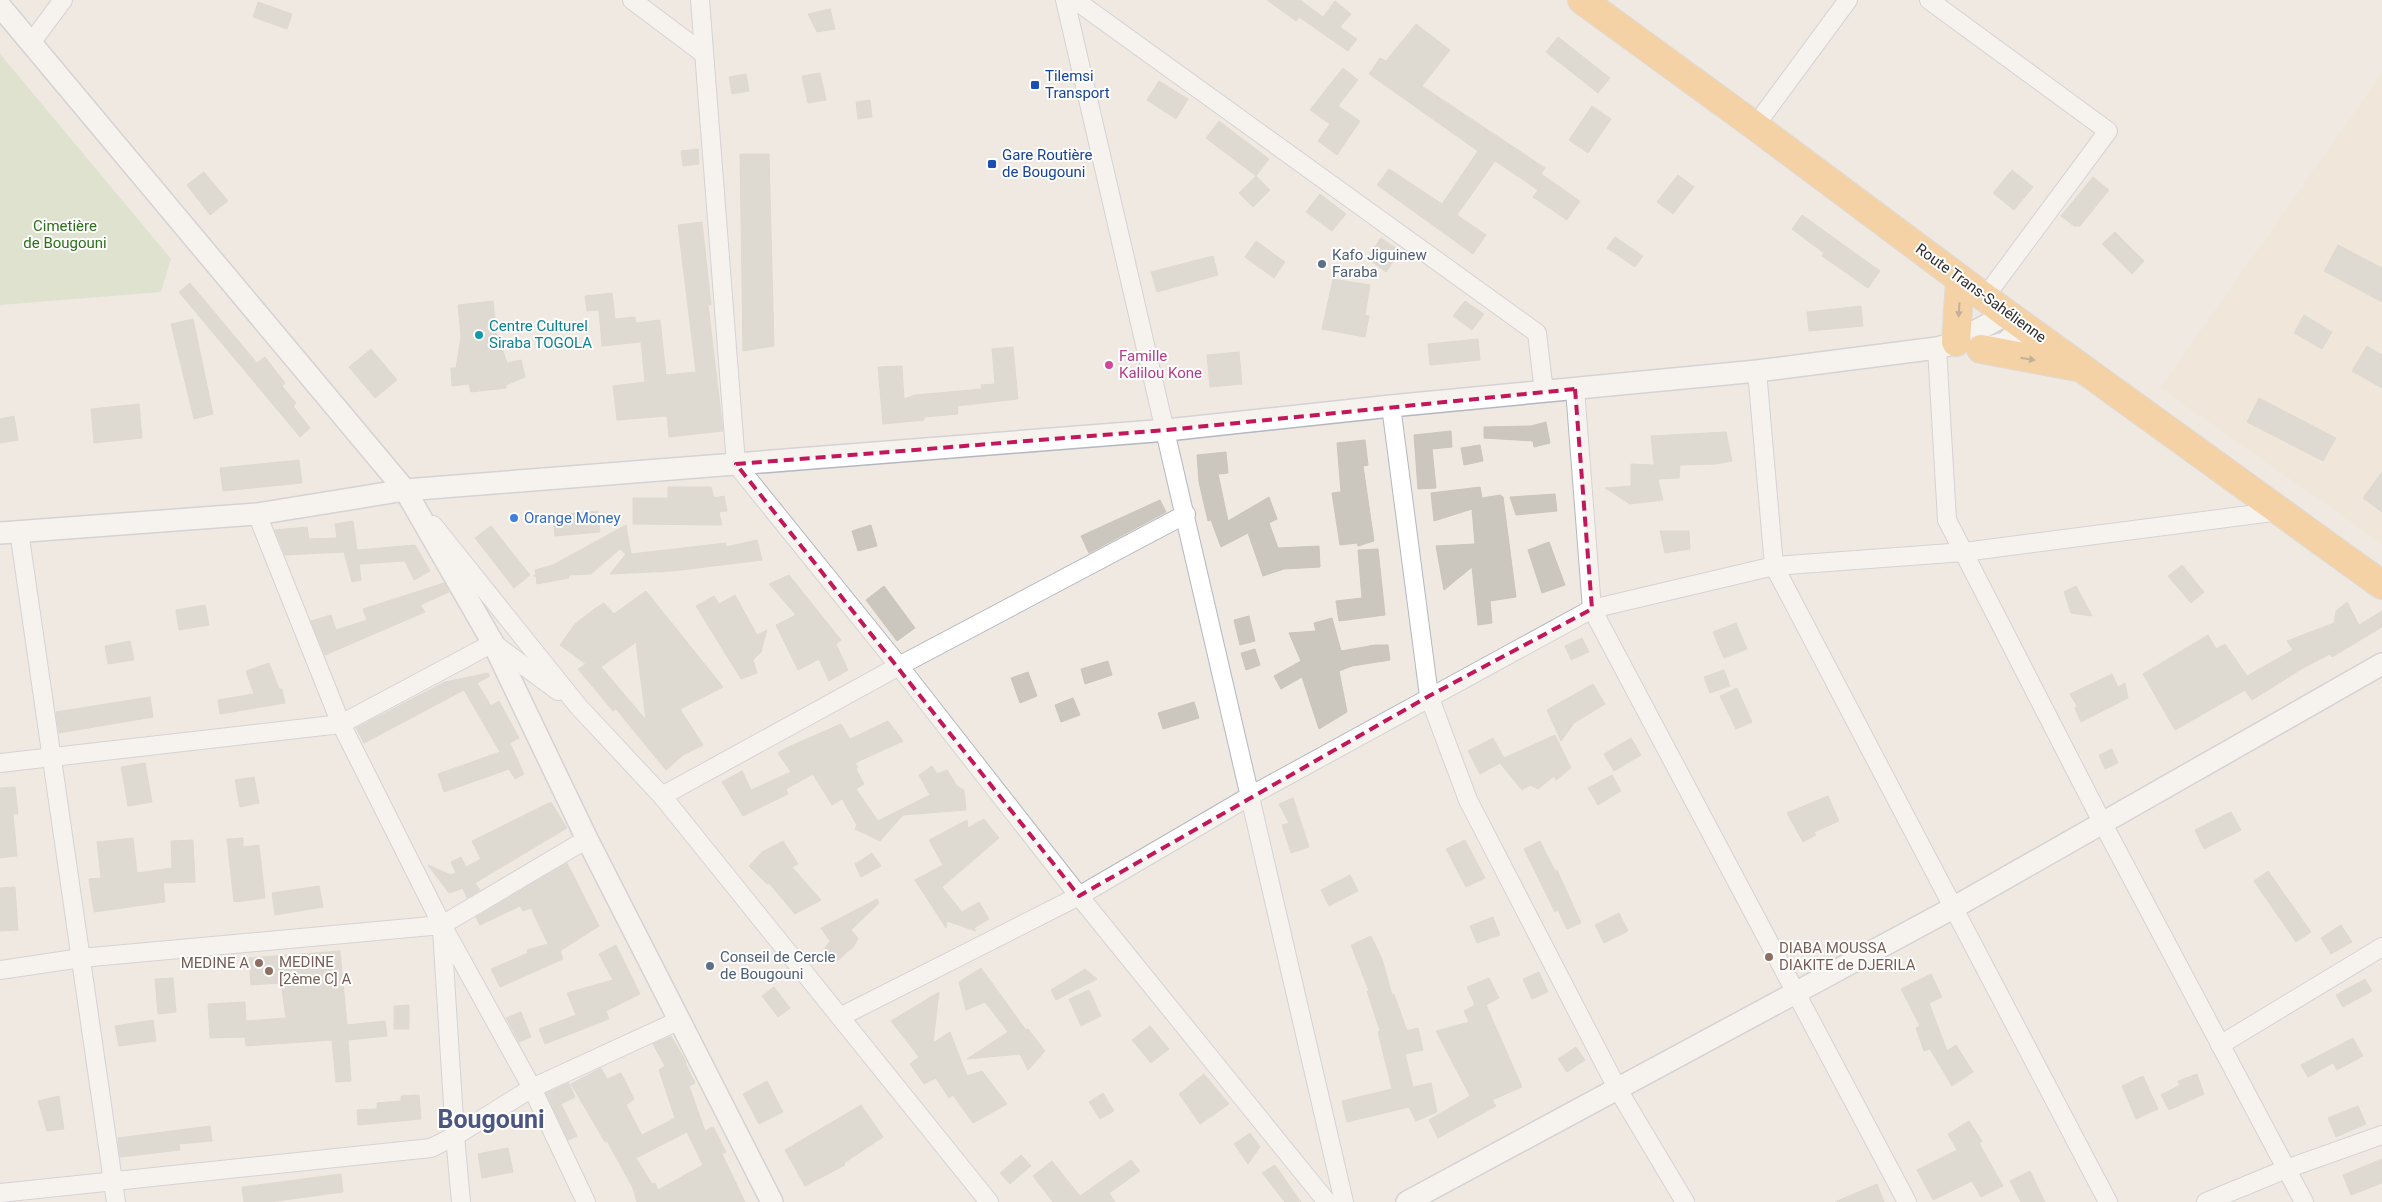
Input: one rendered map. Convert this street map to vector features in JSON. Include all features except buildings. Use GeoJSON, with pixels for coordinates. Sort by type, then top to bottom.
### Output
{"type":"FeatureCollection","features":[{"type":"Feature","properties":{"kind":"highway","name":"Route Trans-Sahélienne"},"geometry":{"type":"LineString","coordinates":[[1582,0],[1756,126],[2016,320],[2382,584]]}},
{"type":"Feature","properties":{"kind":"highway"},"geometry":{"type":"LineString","coordinates":[[1960,279],[1956,346],[2085,369]]}},
{"type":"Feature","properties":{"kind":"street"},"geometry":{"type":"LineString","coordinates":[[31,43],[62,0]]}},
{"type":"Feature","properties":{"kind":"street"},"geometry":{"type":"LineString","coordinates":[[632,0],[704,54]]}},
{"type":"Feature","properties":{"kind":"street"},"geometry":{"type":"LineString","coordinates":[[700,0],[736,464],[899,666],[1080,896],[1327,1202]]}},
{"type":"Feature","properties":{"kind":"street"},"geometry":{"type":"LineString","coordinates":[[1065,0],[1167,430],[1344,1202]]}},
{"type":"Feature","properties":{"kind":"street"},"geometry":{"type":"LineString","coordinates":[[1075,0],[1537,333],[1544,392]]}},
{"type":"Feature","properties":{"kind":"street"},"geometry":{"type":"LineString","coordinates":[[1756,126],[1848,0]]}},
{"type":"Feature","properties":{"kind":"street"},"geometry":{"type":"LineString","coordinates":[[1929,0],[2108,131],[1986,297]]}},
{"type":"Feature","properties":{"kind":"street"},"geometry":{"type":"LineString","coordinates":[[0,6],[405,490],[578,706],[662,796],[842,1016],[989,1202]]}},
{"type":"Feature","properties":{"kind":"street"},"geometry":{"type":"LineString","coordinates":[[116,1202],[52,758],[10,532],[257,514],[405,490],[1167,430],[1391,406],[1757,371],[1956,346],[2016,320]]}},
{"type":"Feature","properties":{"kind":"street"},"geometry":{"type":"LineString","coordinates":[[1956,346],[1948,520],[2102,822],[2304,1202]]}},
{"type":"Feature","properties":{"kind":"street"},"geometry":{"type":"LineString","coordinates":[[1757,371],[1774,566],[2108,1202]]}},
{"type":"Feature","properties":{"kind":"street"},"geometry":{"type":"LineString","coordinates":[[1575,389],[1592,609],[1907,1202]]}},
{"type":"Feature","properties":{"kind":"street"},"geometry":{"type":"LineString","coordinates":[[1391,406],[1429,696],[1468,800],[1617,1088],[1685,1202]]}},
{"type":"Feature","properties":{"kind":"street"},"geometry":{"type":"LineString","coordinates":[[405,490],[493,643],[587,839],[772,1202]]}},
{"type":"Feature","properties":{"kind":"street"},"geometry":{"type":"LineString","coordinates":[[842,1016],[1080,896],[1250,796],[1429,696],[1592,609],[1774,566],[1964,552],[2280,511]]}},
{"type":"Feature","properties":{"kind":"street"},"geometry":{"type":"LineString","coordinates":[[257,514],[341,724],[442,925],[532,1088],[586,1202]]}},
{"type":"Feature","properties":{"kind":"street"},"geometry":{"type":"LineString","coordinates":[[662,796],[899,666],[1186,514]]}},
{"type":"Feature","properties":{"kind":"street"},"geometry":{"type":"LineString","coordinates":[[493,643],[578,706]]}},
{"type":"Feature","properties":{"kind":"street"},"geometry":{"type":"LineString","coordinates":[[0,763],[341,724],[493,643]]}},
{"type":"Feature","properties":{"kind":"street"},"geometry":{"type":"LineString","coordinates":[[1407,1202],[1953,908],[2382,664]]}},
{"type":"Feature","properties":{"kind":"street"},"geometry":{"type":"LineString","coordinates":[[0,970],[81,958],[442,925],[587,839]]}},
{"type":"Feature","properties":{"kind":"street"},"geometry":{"type":"LineString","coordinates":[[442,925],[461,1202]]}},
{"type":"Feature","properties":{"kind":"street"},"geometry":{"type":"LineString","coordinates":[[2220,1045],[2382,947]]}},
{"type":"Feature","properties":{"kind":"street"},"geometry":{"type":"LineString","coordinates":[[0,1193],[431,1148],[455,1136],[532,1088],[680,1020]]}},
{"type":"Feature","properties":{"kind":"street"},"geometry":{"type":"LineString","coordinates":[[2206,1202],[2286,1169],[2382,1135]]}},
{"type":"Feature","properties":{"kind":"highlighted area"},"geometry":{"type":"Polygon","coordinates":[[[1575,389],[1592,609],[1429,696],[1079,896],[736,464],[1167,430],[1575,389]]]}},
{"type":"Feature","properties":{"kind":"shaded area"},"geometry":{"type":"Polygon","coordinates":[[[2382,73],[2382,544],[2160,388],[2382,73]]]}},
{"type":"Feature","properties":{"kind":"green space","name":"Cimetière de Bougouni"},"geometry":{"type":"Polygon","coordinates":[[[0,54],[171,259],[161,292],[0,305],[0,54]]]}},
{"type":"Feature","properties":{"kind":"place","name":"Tilemsi Transport"},"geometry":{"type":"Point","coordinates":[1035,85]}},
{"type":"Feature","properties":{"kind":"place","name":"Gare Routière de Bougouni"},"geometry":{"type":"Point","coordinates":[992,164]}},
{"type":"Feature","properties":{"kind":"place","name":"Kafo Jiguinew Faraba"},"geometry":{"type":"Point","coordinates":[1322,264]}},
{"type":"Feature","properties":{"kind":"place","name":"Centre Culturel Siraba TOGOLA"},"geometry":{"type":"Point","coordinates":[479,335]}},
{"type":"Feature","properties":{"kind":"place","name":"Famille Kalilou Kone"},"geometry":{"type":"Point","coordinates":[1109,365]}},
{"type":"Feature","properties":{"kind":"place","name":"Orange Money"},"geometry":{"type":"Point","coordinates":[514,518]}},
{"type":"Feature","properties":{"kind":"place","name":"DIABA MOUSSA DIAKITE de DJERILA"},"geometry":{"type":"Point","coordinates":[1769,957]}},
{"type":"Feature","properties":{"kind":"place","name":"MEDINE A"},"geometry":{"type":"Point","coordinates":[259,963]}},
{"type":"Feature","properties":{"kind":"place","name":"Conseil de Cercle de Bougouni"},"geometry":{"type":"Point","coordinates":[710,966]}},
{"type":"Feature","properties":{"kind":"place","name":"MEDINE [2ème C] A"},"geometry":{"type":"Point","coordinates":[269,971]}},
{"type":"Feature","properties":{"kind":"district","name":"Bougouni"},"geometry":{"type":"Point","coordinates":[491,1119]}}]}
